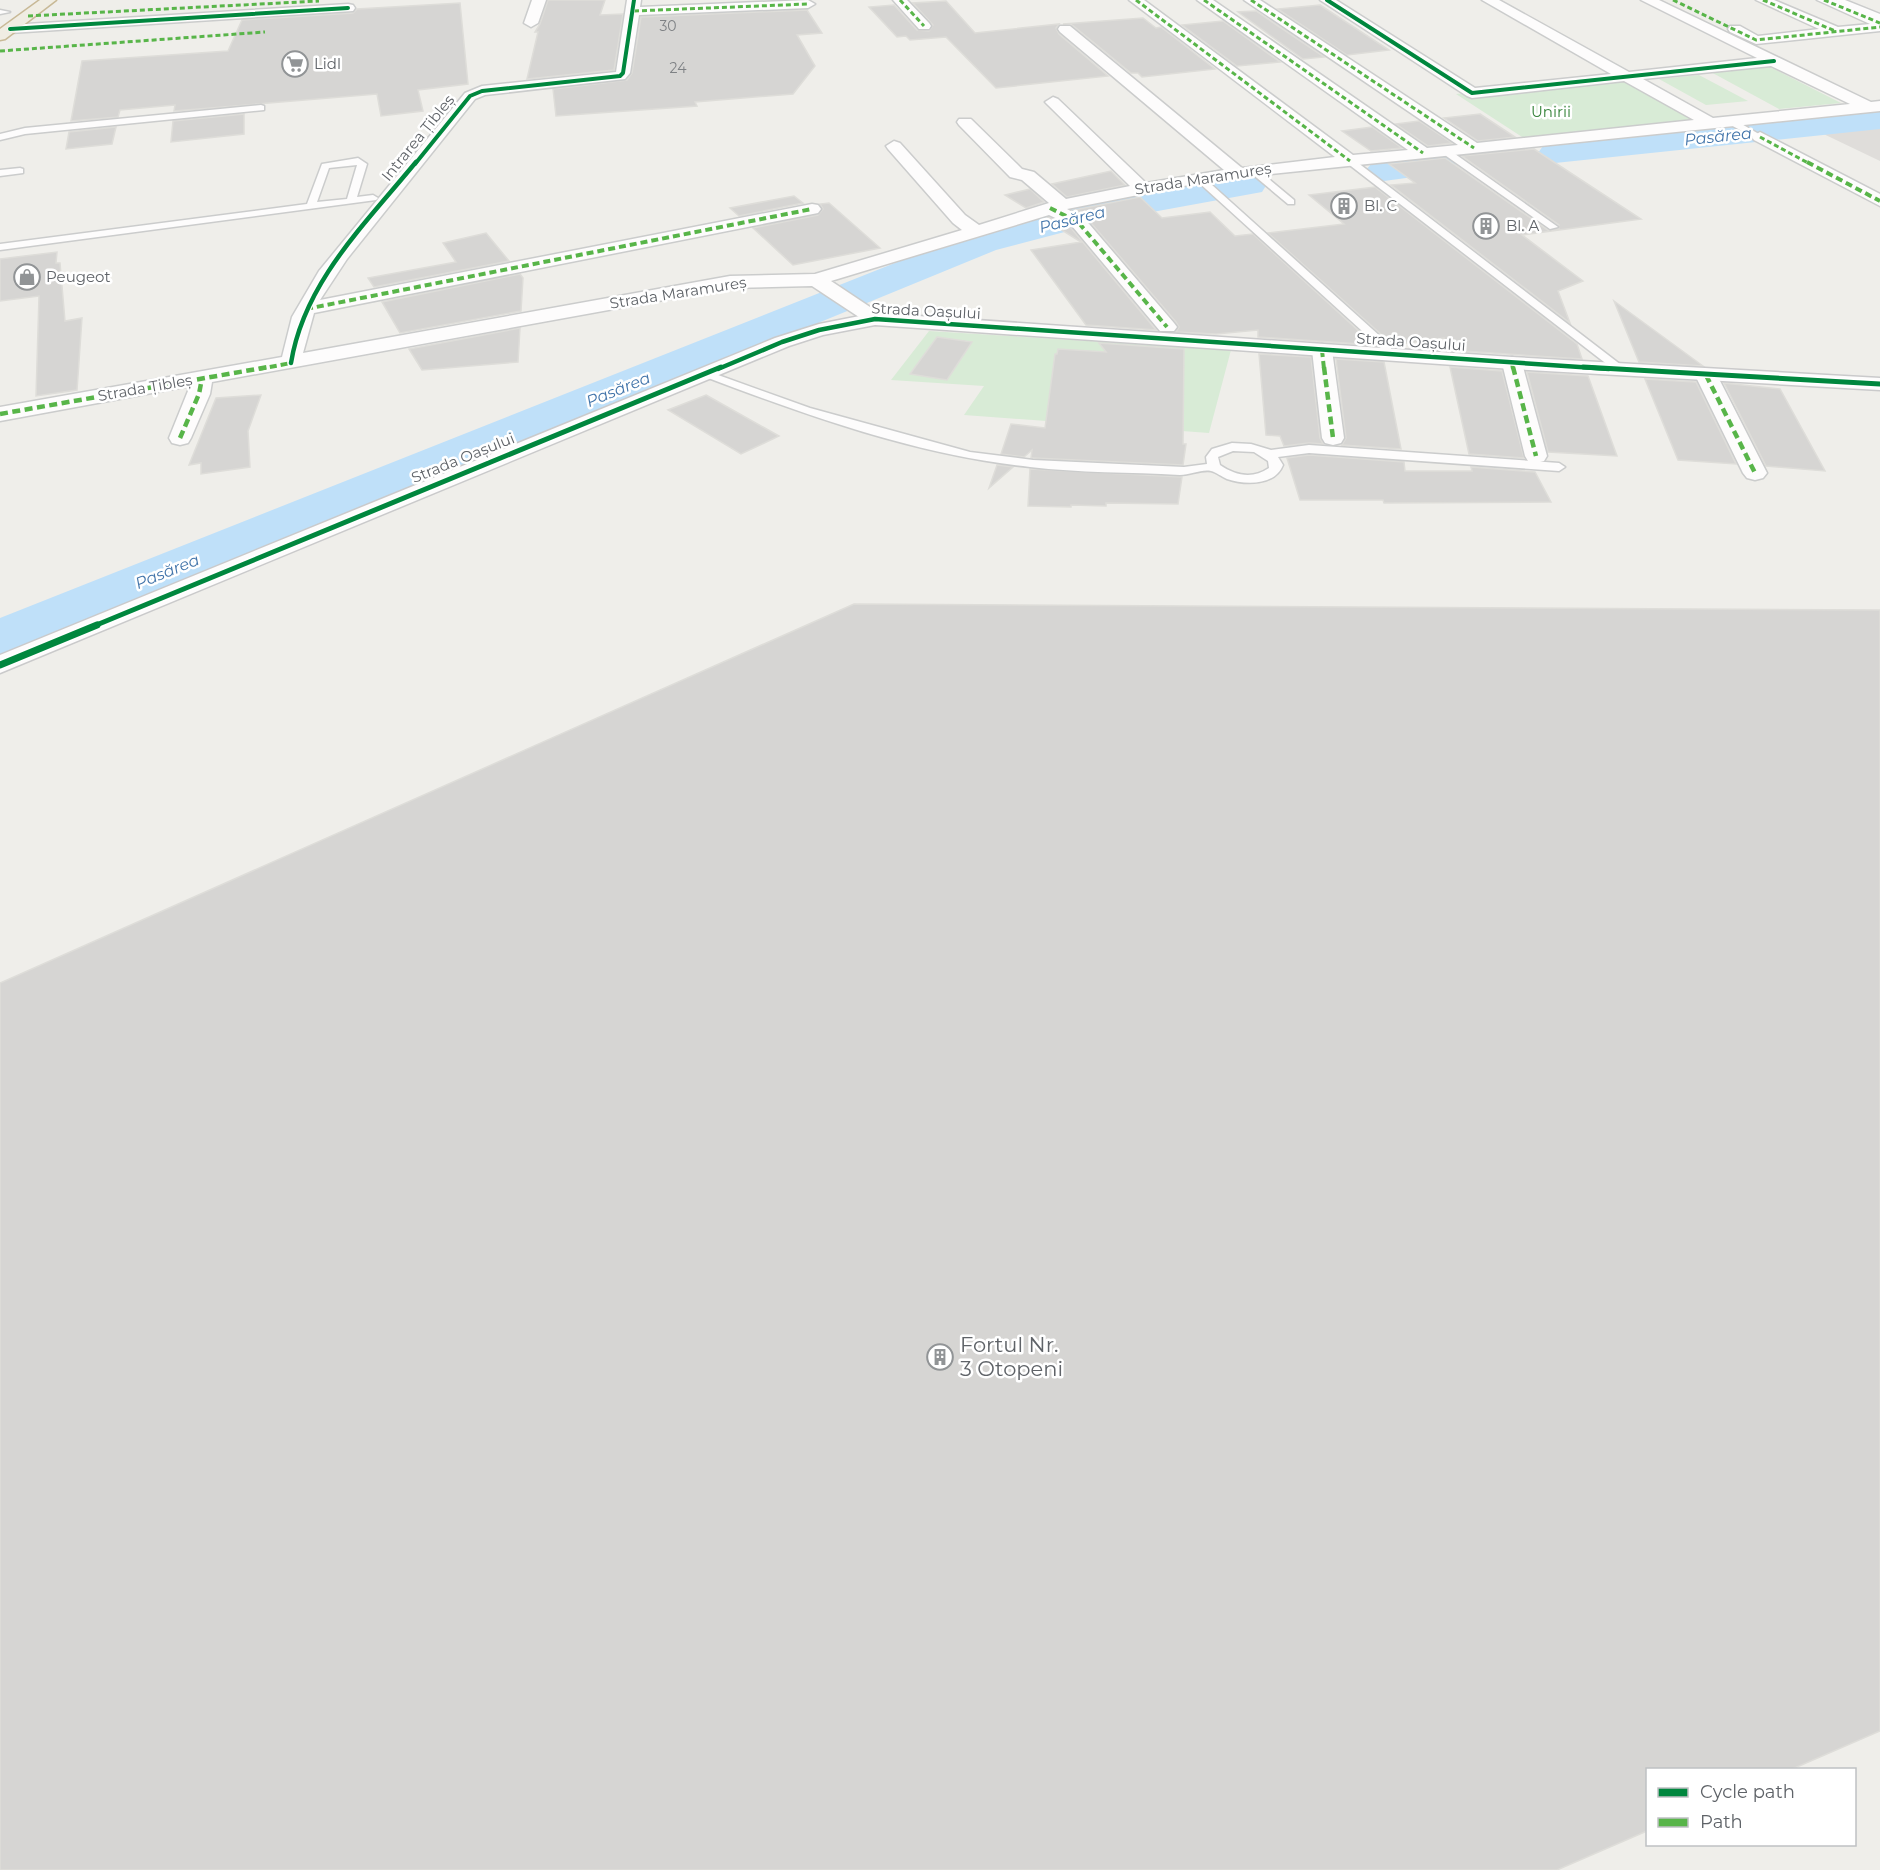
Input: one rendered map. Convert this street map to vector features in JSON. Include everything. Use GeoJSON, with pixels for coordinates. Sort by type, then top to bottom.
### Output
{"type":"FeatureCollection","features":[{"type":"Feature","properties":{"kind":"highway"},"geometry":{"type":"LineString","coordinates":[[3,34],[49,0]]}},
{"type":"Feature","properties":{"kind":"street"},"geometry":{"type":"LineString","coordinates":[[531,23],[539,0]]}},
{"type":"Feature","properties":{"kind":"street"},"geometry":{"type":"LineString","coordinates":[[900,0],[924,26]]}},
{"type":"Feature","properties":{"kind":"street"},"geometry":{"type":"LineString","coordinates":[[1136,0],[1355,164]]}},
{"type":"Feature","properties":{"kind":"street"},"geometry":{"type":"LineString","coordinates":[[1204,0],[1423,153]]}},
{"type":"Feature","properties":{"kind":"street"},"geometry":{"type":"LineString","coordinates":[[1251,0],[1474,148]]}},
{"type":"Feature","properties":{"kind":"street"},"geometry":{"type":"LineString","coordinates":[[1327,0],[1472,93],[1773,61]]}},
{"type":"Feature","properties":{"kind":"street"},"geometry":{"type":"LineString","coordinates":[[1489,0],[1710,123]]}},
{"type":"Feature","properties":{"kind":"street"},"geometry":{"type":"LineString","coordinates":[[1648,0],[1874,107]]}},
{"type":"Feature","properties":{"kind":"street"},"geometry":{"type":"LineString","coordinates":[[1673,0],[1755,39],[1836,32],[1880,25]]}},
{"type":"Feature","properties":{"kind":"street"},"geometry":{"type":"LineString","coordinates":[[1763,0],[1836,32]]}},
{"type":"Feature","properties":{"kind":"street"},"geometry":{"type":"LineString","coordinates":[[1824,0],[1880,25]]}},
{"type":"Feature","properties":{"kind":"street"},"geometry":{"type":"LineString","coordinates":[[634,5],[808,4]]}},
{"type":"Feature","properties":{"kind":"street","name":"Intrarea Țibleș"},"geometry":{"type":"LineString","coordinates":[[291,363],[294,339],[306,309],[332,267],[470,96],[482,91],[620,76],[623,73],[634,5]]}},
{"type":"Feature","properties":{"kind":"street"},"geometry":{"type":"LineString","coordinates":[[3,34],[348,8]]}},
{"type":"Feature","properties":{"kind":"street"},"geometry":{"type":"LineString","coordinates":[[3,34],[218,22]]}},
{"type":"Feature","properties":{"kind":"street"},"geometry":{"type":"LineString","coordinates":[[1065,29],[1251,173]]}},
{"type":"Feature","properties":{"kind":"street"},"geometry":{"type":"LineString","coordinates":[[0,51],[265,32]]}},
{"type":"Feature","properties":{"kind":"street"},"geometry":{"type":"LineString","coordinates":[[1053,102],[1154,187]]}},
{"type":"Feature","properties":{"kind":"street","name":"Strada Maramureș"},"geometry":{"type":"LineString","coordinates":[[291,363],[730,282],[748,280],[823,285],[975,230],[1056,207],[1154,187],[1251,173],[1355,164],[1423,153],[1874,107]]}},
{"type":"Feature","properties":{"kind":"street"},"geometry":{"type":"LineString","coordinates":[[965,122],[1016,173],[1028,176],[1056,207],[1078,222],[1167,327]]}},
{"type":"Feature","properties":{"kind":"street"},"geometry":{"type":"LineString","coordinates":[[1760,137],[1880,201]]}},
{"type":"Feature","properties":{"kind":"street"},"geometry":{"type":"LineString","coordinates":[[894,146],[959,219],[975,230]]}},
{"type":"Feature","properties":{"kind":"street"},"geometry":{"type":"LineString","coordinates":[[306,309],[812,209]]}},
{"type":"Feature","properties":{"kind":"street"},"geometry":{"type":"LineString","coordinates":[[823,285],[875,319]]}},
{"type":"Feature","properties":{"kind":"street","name":"Strada Oașului"},"geometry":{"type":"LineString","coordinates":[[0,665],[782,342],[843,324],[875,319],[1512,363],[1880,384]]}},
{"type":"Feature","properties":{"kind":"street"},"geometry":{"type":"LineString","coordinates":[[1322,350],[1333,438]]}},
{"type":"Feature","properties":{"kind":"street","name":"Strada Țibleș"},"geometry":{"type":"LineString","coordinates":[[0,414],[291,363]]}},
{"type":"Feature","properties":{"kind":"street"},"geometry":{"type":"LineString","coordinates":[[1512,363],[1536,456]]}},
{"type":"Feature","properties":{"kind":"street"},"geometry":{"type":"LineString","coordinates":[[1706,375],[1755,474]]}},
{"type":"Feature","properties":{"kind":"street"},"geometry":{"type":"LineString","coordinates":[[180,438],[199,394],[202,378]]}},
{"type":"Feature","properties":{"kind":"lane"},"geometry":{"type":"LineString","coordinates":[[1839,0],[1880,17]]}},
{"type":"Feature","properties":{"kind":"lane"},"geometry":{"type":"LineString","coordinates":[[0,136],[25,131],[261,108]]}},
{"type":"Feature","properties":{"kind":"lane"},"geometry":{"type":"LineString","coordinates":[[1731,121],[1760,137]]}},
{"type":"Feature","properties":{"kind":"lane"},"geometry":{"type":"LineString","coordinates":[[1445,151],[1553,227]]}},
{"type":"Feature","properties":{"kind":"lane"},"geometry":{"type":"LineString","coordinates":[[311,206],[325,166],[358,161],[362,164],[351,201]]}},
{"type":"Feature","properties":{"kind":"lane"},"geometry":{"type":"LineString","coordinates":[[1355,164],[1622,370]]}},
{"type":"Feature","properties":{"kind":"lane"},"geometry":{"type":"LineString","coordinates":[[0,173],[21,171]]}},
{"type":"Feature","properties":{"kind":"lane"},"geometry":{"type":"LineString","coordinates":[[1251,173],[1278,190],[1291,202]]}},
{"type":"Feature","properties":{"kind":"lane"},"geometry":{"type":"LineString","coordinates":[[1202,181],[1387,348]]}},
{"type":"Feature","properties":{"kind":"lane"},"geometry":{"type":"LineString","coordinates":[[0,247],[373,198]]}},
{"type":"Feature","properties":{"kind":"lane"},"geometry":{"type":"LineString","coordinates":[[707,374],[806,411],[969,456],[1033,464],[1184,471],[1214,467],[1229,476],[1240,479],[1262,478],[1275,470],[1274,459],[1269,454]]}},
{"type":"Feature","properties":{"kind":"lane"},"geometry":{"type":"LineString","coordinates":[[1214,467],[1212,457],[1223,449],[1241,446],[1269,454],[1309,449],[1558,467]]}},
{"type":"Feature","properties":{"kind":"shaded area"},"geometry":{"type":"Polygon","coordinates":[[[1880,106],[1880,161],[1786,116],[1880,106]]]}},
{"type":"Feature","properties":{"kind":"green space"},"geometry":{"type":"Polygon","coordinates":[[[1768,66],[1841,103],[1779,109],[1709,71],[1768,66]]]}},
{"type":"Feature","properties":{"kind":"green space"},"geometry":{"type":"Polygon","coordinates":[[[1699,75],[1748,101],[1706,105],[1659,79],[1699,75]]]}},
{"type":"Feature","properties":{"kind":"green space","name":"Unirii"},"geometry":{"type":"Polygon","coordinates":[[[1627,76],[1710,123],[1530,142],[1456,94],[1627,76]]]}},
{"type":"Feature","properties":{"kind":"green space"},"geometry":{"type":"Polygon","coordinates":[[[929,331],[1231,350],[1209,433],[964,415],[984,386],[891,380],[929,331]]]}},
{"type":"Feature","properties":{"kind":"building"},"geometry":{"type":"Polygon","coordinates":[[[548,0],[605,0],[600,15],[623,14],[614,70],[527,79],[538,32],[535,32],[548,0]]]}},
{"type":"Feature","properties":{"kind":"building"},"geometry":{"type":"Polygon","coordinates":[[[946,1],[975,33],[1059,24],[1056,28],[1059,34],[1108,76],[996,88],[946,37],[910,40],[906,36],[897,37],[869,7],[894,5],[917,30],[929,31],[933,25],[913,3],[946,1]]]}},
{"type":"Feature","properties":{"kind":"building"},"geometry":{"type":"Polygon","coordinates":[[[460,3],[468,84],[418,90],[423,111],[381,116],[377,94],[174,111],[175,105],[120,110],[118,117],[71,121],[82,61],[228,51],[242,20],[353,13],[357,9],[460,3]]]}},
{"type":"Feature","properties":{"kind":"building"},"geometry":{"type":"Polygon","coordinates":[[[1320,5],[1389,50],[1347,55],[1278,9],[1320,5]]]}},
{"type":"Feature","properties":{"kind":"building"},"geometry":{"type":"Polygon","coordinates":[[[807,10],[822,33],[797,35],[815,66],[793,94],[695,102],[697,106],[556,116],[553,89],[627,80],[632,73],[641,17],[807,10]]]}},
{"type":"Feature","properties":{"kind":"building"},"geometry":{"type":"Polygon","coordinates":[[[1256,11],[1324,57],[1303,59],[1238,12],[1256,11]]]}},
{"type":"Feature","properties":{"kind":"building"},"geometry":{"type":"Polygon","coordinates":[[[1143,18],[1156,28],[1161,27],[1215,69],[1142,77],[1138,73],[1131,73],[1071,24],[1063,24],[1143,18]]]}},
{"type":"Feature","properties":{"kind":"building"},"geometry":{"type":"Polygon","coordinates":[[[1223,21],[1280,62],[1237,66],[1182,25],[1223,21]]]}},
{"type":"Feature","properties":{"kind":"building"},"geometry":{"type":"Polygon","coordinates":[[[244,114],[244,134],[171,142],[173,121],[244,114]]]}},
{"type":"Feature","properties":{"kind":"building"},"geometry":{"type":"Polygon","coordinates":[[[1480,114],[1515,137],[1478,141],[1444,118],[1480,114]]]}},
{"type":"Feature","properties":{"kind":"building"},"geometry":{"type":"Polygon","coordinates":[[[1419,121],[1452,143],[1428,146],[1396,124],[1419,121]]]}},
{"type":"Feature","properties":{"kind":"building"},"geometry":{"type":"Polygon","coordinates":[[[116,127],[112,144],[66,149],[69,132],[116,127]]]}},
{"type":"Feature","properties":{"kind":"building"},"geometry":{"type":"Polygon","coordinates":[[[1372,127],[1402,148],[1371,151],[1342,131],[1372,127]]]}},
{"type":"Feature","properties":{"kind":"building"},"geometry":{"type":"Polygon","coordinates":[[[1534,149],[1641,219],[1522,235],[1583,281],[1558,291],[1570,323],[1391,185],[1415,183],[1389,164],[1445,158],[1549,231],[1559,229],[1559,225],[1462,156],[1534,149]]]}},
{"type":"Feature","properties":{"kind":"building"},"geometry":{"type":"Polygon","coordinates":[[[1111,171],[1125,185],[1067,197],[1052,184],[1111,171]]]}},
{"type":"Feature","properties":{"kind":"building"},"geometry":{"type":"Polygon","coordinates":[[[1375,187],[1577,344],[1582,359],[1447,350],[1444,338],[1393,345],[1268,233],[1344,224],[1309,195],[1375,187]]]}},
{"type":"Feature","properties":{"kind":"building"},"geometry":{"type":"Polygon","coordinates":[[[1030,189],[1044,202],[1026,208],[1005,195],[1030,189]]]}},
{"type":"Feature","properties":{"kind":"building"},"geometry":{"type":"Polygon","coordinates":[[[794,196],[803,203],[739,216],[730,208],[794,196]]]}},
{"type":"Feature","properties":{"kind":"building"},"geometry":{"type":"Polygon","coordinates":[[[1140,197],[1162,218],[1210,212],[1235,236],[1253,234],[1374,345],[1258,337],[1258,330],[1216,334],[1176,332],[1179,327],[1176,322],[1086,217],[1074,210],[1140,197]]]}},
{"type":"Feature","properties":{"kind":"building"},"geometry":{"type":"Polygon","coordinates":[[[829,203],[880,248],[793,265],[753,228],[818,215],[823,209],[820,204],[829,203]]]}},
{"type":"Feature","properties":{"kind":"building"},"geometry":{"type":"Polygon","coordinates":[[[1049,217],[1071,228],[1156,330],[1086,325],[1031,250],[1081,242],[1044,219],[1049,217]]]}},
{"type":"Feature","properties":{"kind":"building"},"geometry":{"type":"Polygon","coordinates":[[[486,233],[509,261],[374,287],[368,278],[456,262],[443,243],[486,233]]]}},
{"type":"Feature","properties":{"kind":"building"},"geometry":{"type":"Polygon","coordinates":[[[57,252],[56,263],[60,263],[65,321],[82,318],[77,390],[36,396],[39,296],[0,301],[0,259],[57,252]]]}},
{"type":"Feature","properties":{"kind":"building"},"geometry":{"type":"Polygon","coordinates":[[[520,274],[523,278],[521,311],[400,333],[382,302],[520,274]]]}},
{"type":"Feature","properties":{"kind":"building"},"geometry":{"type":"Polygon","coordinates":[[[1614,301],[1703,366],[1639,362],[1614,301]]]}},
{"type":"Feature","properties":{"kind":"building"},"geometry":{"type":"Polygon","coordinates":[[[520,328],[518,362],[422,370],[409,349],[520,328]]]}},
{"type":"Feature","properties":{"kind":"building"},"geometry":{"type":"Polygon","coordinates":[[[937,337],[972,342],[947,380],[910,374],[937,337]]]}},
{"type":"Feature","properties":{"kind":"building"},"geometry":{"type":"Polygon","coordinates":[[[1099,343],[1184,349],[1183,444],[1186,444],[1183,465],[1031,458],[1032,450],[1024,457],[1001,454],[1011,424],[1045,428],[1055,354],[1058,349],[1106,352],[1099,343]]]}},
{"type":"Feature","properties":{"kind":"building"},"geometry":{"type":"Polygon","coordinates":[[[1259,354],[1311,357],[1320,438],[1323,444],[1284,446],[1280,436],[1266,435],[1259,354]]]}},
{"type":"Feature","properties":{"kind":"building"},"geometry":{"type":"Polygon","coordinates":[[[1336,359],[1384,362],[1401,449],[1342,445],[1346,438],[1336,359]]]}},
{"type":"Feature","properties":{"kind":"building"},"geometry":{"type":"Polygon","coordinates":[[[1450,367],[1502,371],[1524,458],[1469,454],[1450,367]]]}},
{"type":"Feature","properties":{"kind":"building"},"geometry":{"type":"Polygon","coordinates":[[[1527,372],[1588,376],[1617,456],[1548,452],[1527,372]]]}},
{"type":"Feature","properties":{"kind":"building"},"geometry":{"type":"Polygon","coordinates":[[[1645,379],[1696,382],[1736,464],[1678,460],[1645,379]]]}},
{"type":"Feature","properties":{"kind":"building"},"geometry":{"type":"Polygon","coordinates":[[[1724,383],[1780,389],[1825,471],[1766,466],[1724,383]]]}},
{"type":"Feature","properties":{"kind":"building"},"geometry":{"type":"Polygon","coordinates":[[[261,395],[248,431],[250,467],[201,474],[201,463],[189,465],[216,398],[261,395]]]}},
{"type":"Feature","properties":{"kind":"building"},"geometry":{"type":"Polygon","coordinates":[[[706,395],[779,436],[741,454],[668,410],[706,395]]]}},
{"type":"Feature","properties":{"kind":"building"},"geometry":{"type":"Polygon","coordinates":[[[1309,455],[1404,462],[1405,471],[1472,471],[1471,467],[1535,472],[1551,502],[1384,503],[1383,500],[1300,500],[1287,458],[1309,455]]]}},
{"type":"Feature","properties":{"kind":"building"},"geometry":{"type":"Polygon","coordinates":[[[997,465],[1013,467],[989,488],[997,465]]]}},
{"type":"Feature","properties":{"kind":"building"},"geometry":{"type":"Polygon","coordinates":[[[1030,469],[1182,477],[1178,504],[1106,503],[1106,506],[1028,506],[1030,469]]]}},
{"type":"Feature","properties":{"kind":"building","name":"Fortul Nr. 3 Otopeni"},"geometry":{"type":"Polygon","coordinates":[[[854,604],[1880,610],[1880,1731],[1795,1768],[1646,1768],[1646,1831],[1557,1870],[0,1870],[0,983],[854,604]]]}},
{"type":"Feature","properties":{"kind":"waterway","name":"Pasărea"},"geometry":{"type":"LineString","coordinates":[[1555,153],[1880,119]]}},
{"type":"Feature","properties":{"kind":"waterway","name":"Pasărea"},"geometry":{"type":"LineString","coordinates":[[1384,170],[1438,165]]}},
{"type":"Feature","properties":{"kind":"waterway","name":"Pasărea"},"geometry":{"type":"LineString","coordinates":[[0,638],[982,242],[1114,208],[1249,184]]}},
{"type":"Feature","properties":{"kind":"marked path"},"geometry":{"type":"LineString","coordinates":[[900,0],[924,26]]}},
{"type":"Feature","properties":{"kind":"marked path"},"geometry":{"type":"LineString","coordinates":[[1136,0],[1350,161]]}},
{"type":"Feature","properties":{"kind":"marked path"},"geometry":{"type":"LineString","coordinates":[[1204,0],[1423,153]]}},
{"type":"Feature","properties":{"kind":"marked path"},"geometry":{"type":"LineString","coordinates":[[1251,0],[1474,148]]}},
{"type":"Feature","properties":{"kind":"marked path"},"geometry":{"type":"LineString","coordinates":[[1673,0],[1756,40],[1880,27]]}},
{"type":"Feature","properties":{"kind":"marked path"},"geometry":{"type":"LineString","coordinates":[[1763,0],[1835,31]]}},
{"type":"Feature","properties":{"kind":"marked path"},"geometry":{"type":"LineString","coordinates":[[1824,0],[1880,23]]}},
{"type":"Feature","properties":{"kind":"marked path"},"geometry":{"type":"LineString","coordinates":[[28,16],[319,1]]}},
{"type":"Feature","properties":{"kind":"marked path"},"geometry":{"type":"LineString","coordinates":[[634,11],[808,4]]}},
{"type":"Feature","properties":{"kind":"marked path"},"geometry":{"type":"LineString","coordinates":[[0,51],[265,32]]}},
{"type":"Feature","properties":{"kind":"marked path"},"geometry":{"type":"LineString","coordinates":[[1760,137],[1880,201]]}},
{"type":"Feature","properties":{"kind":"marked path"},"geometry":{"type":"LineString","coordinates":[[1050,208],[1078,222],[1167,327]]}},
{"type":"Feature","properties":{"kind":"marked path"},"geometry":{"type":"LineString","coordinates":[[306,309],[812,209]]}},
{"type":"Feature","properties":{"kind":"marked path"},"geometry":{"type":"LineString","coordinates":[[1322,350],[1333,438]]}},
{"type":"Feature","properties":{"kind":"marked path"},"geometry":{"type":"LineString","coordinates":[[0,414],[291,363]]}},
{"type":"Feature","properties":{"kind":"marked path"},"geometry":{"type":"LineString","coordinates":[[1512,363],[1536,456]]}},
{"type":"Feature","properties":{"kind":"marked path"},"geometry":{"type":"LineString","coordinates":[[1706,375],[1755,473]]}},
{"type":"Feature","properties":{"kind":"marked path"},"geometry":{"type":"LineString","coordinates":[[180,438],[199,394],[202,378]]}},
{"type":"Feature","properties":{"kind":"cycle path"},"geometry":{"type":"LineString","coordinates":[[291,363],[302,317],[326,275],[470,96],[482,91],[620,76],[623,73],[634,0]]}},
{"type":"Feature","properties":{"kind":"cycle path"},"geometry":{"type":"LineString","coordinates":[[1327,0],[1472,93],[1774,61]]}},
{"type":"Feature","properties":{"kind":"cycle path"},"geometry":{"type":"LineString","coordinates":[[10,29],[348,8]]}},
{"type":"Feature","properties":{"kind":"cycle path"},"geometry":{"type":"LineString","coordinates":[[0,665],[782,342],[819,330],[875,319],[1512,363],[1880,384]]}},
{"type":"Feature","properties":{"kind":"place","name":"Lidl"},"geometry":{"type":"Point","coordinates":[295,64]}},
{"type":"Feature","properties":{"kind":"place","name":"Bl. C"},"geometry":{"type":"Point","coordinates":[1344,206]}},
{"type":"Feature","properties":{"kind":"place","name":"Bl. A"},"geometry":{"type":"Point","coordinates":[1486,226]}},
{"type":"Feature","properties":{"kind":"place","name":"Peugeot"},"geometry":{"type":"Point","coordinates":[27,277]}},
{"type":"Feature","properties":{"kind":"place","name":"Fortul Nr. 3 Otopeni"},"geometry":{"type":"Point","coordinates":[940,1357]}}]}
